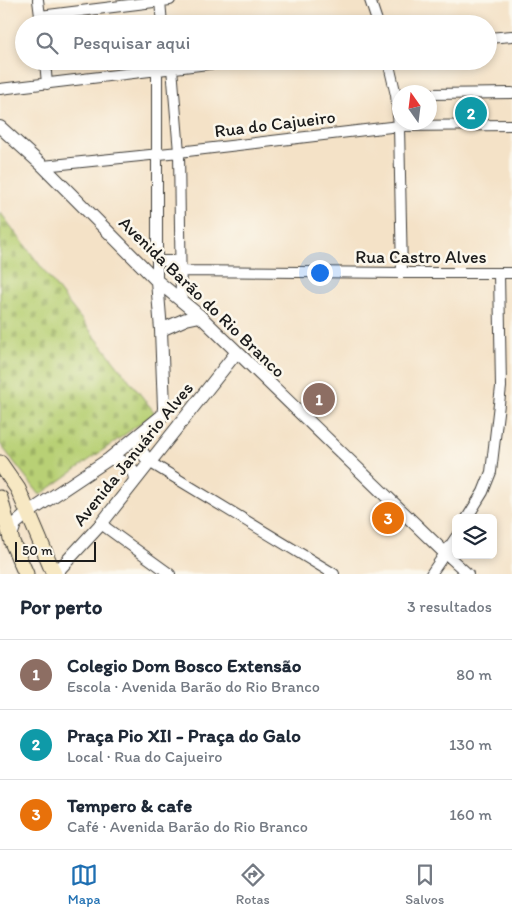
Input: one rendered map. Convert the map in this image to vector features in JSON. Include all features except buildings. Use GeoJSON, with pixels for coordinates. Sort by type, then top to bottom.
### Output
{"type":"FeatureCollection","features":[{"type":"Feature","properties":{"kind":"main road"},"geometry":{"type":"LineString","coordinates":[[0,463],[18,489],[55,574]]}},
{"type":"Feature","properties":{"kind":"main road"},"geometry":{"type":"LineString","coordinates":[[0,498],[19,560],[26,573]]}},
{"type":"Feature","properties":{"kind":"street"},"geometry":{"type":"LineString","coordinates":[[38,0],[40,15]]}},
{"type":"Feature","properties":{"kind":"street"},"geometry":{"type":"LineString","coordinates":[[370,0],[375,15]]}},
{"type":"Feature","properties":{"kind":"street"},"geometry":{"type":"LineString","coordinates":[[66,15],[132,2],[165,1],[163,15]]}},
{"type":"Feature","properties":{"kind":"street"},"geometry":{"type":"LineString","coordinates":[[497,37],[512,36]]}},
{"type":"Feature","properties":{"kind":"street"},"geometry":{"type":"LineString","coordinates":[[46,70],[47,84]]}},
{"type":"Feature","properties":{"kind":"street"},"geometry":{"type":"LineString","coordinates":[[0,89],[47,84],[134,70]]}},
{"type":"Feature","properties":{"kind":"street"},"geometry":{"type":"LineString","coordinates":[[157,281],[159,70]]}},
{"type":"Feature","properties":{"kind":"street"},"geometry":{"type":"LineString","coordinates":[[171,70],[178,152],[181,301]]}},
{"type":"Feature","properties":{"kind":"street"},"geometry":{"type":"LineString","coordinates":[[391,70],[395,85]]}},
{"type":"Feature","properties":{"kind":"street"},"geometry":{"type":"LineString","coordinates":[[437,94],[512,93]]}},
{"type":"Feature","properties":{"kind":"street","name":"Rua do Cajueiro"},"geometry":{"type":"LineString","coordinates":[[437,126],[512,125]]}},
{"type":"Feature","properties":{"kind":"street","name":"Rua do Cajueiro"},"geometry":{"type":"LineString","coordinates":[[43,166],[392,127]]}},
{"type":"Feature","properties":{"kind":"street","name":"Avenida Barão do Rio Branco"},"geometry":{"type":"LineString","coordinates":[[0,128],[43,166],[157,281],[200,316],[236,353],[446,554]]}},
{"type":"Feature","properties":{"kind":"street"},"geometry":{"type":"LineString","coordinates":[[399,130],[402,274]]}},
{"type":"Feature","properties":{"kind":"street","name":"Rua Castro Alves"},"geometry":{"type":"LineString","coordinates":[[156,261],[180,266],[402,274],[512,273]]}},
{"type":"Feature","properties":{"kind":"street"},"geometry":{"type":"LineString","coordinates":[[469,514],[483,492],[491,472],[501,387],[499,273]]}},
{"type":"Feature","properties":{"kind":"street","name":"Avenida Januário Alves"},"geometry":{"type":"LineString","coordinates":[[11,536],[15,524],[28,513],[109,459],[160,418],[163,413],[161,330],[157,281]]}},
{"type":"Feature","properties":{"kind":"street"},"geometry":{"type":"LineString","coordinates":[[161,330],[186,319],[200,316]]}},
{"type":"Feature","properties":{"kind":"street","name":"Avenida Januário Alves"},"geometry":{"type":"LineString","coordinates":[[55,574],[101,524],[151,463],[236,353]]}},
{"type":"Feature","properties":{"kind":"street"},"geometry":{"type":"LineString","coordinates":[[501,387],[512,386]]}},
{"type":"Feature","properties":{"kind":"street"},"geometry":{"type":"LineString","coordinates":[[140,435],[140,447],[144,456],[151,463],[334,574]]}},
{"type":"Feature","properties":{"kind":"street"},"geometry":{"type":"LineString","coordinates":[[109,459],[119,460],[128,465],[133,471],[135,481]]}},
{"type":"Feature","properties":{"kind":"street"},"geometry":{"type":"LineString","coordinates":[[101,524],[170,574]]}},
{"type":"Feature","properties":{"kind":"street"},"geometry":{"type":"LineString","coordinates":[[431,574],[452,544]]}},
{"type":"Feature","properties":{"kind":"street"},"geometry":{"type":"LineString","coordinates":[[446,554],[465,573]]}},
{"type":"Feature","properties":{"kind":"green space"},"geometry":{"type":"Polygon","coordinates":[[[0,212],[155,413],[40,495],[0,444],[0,212]]]}},
{"type":"Feature","properties":{"kind":"place","name":"Praça Pio XII - Praça do Galo"},"geometry":{"type":"Point","coordinates":[471,113]}},
{"type":"Feature","properties":{"kind":"place","name":"Colegio Dom Bosco Extensão"},"geometry":{"type":"Point","coordinates":[319,399]}},
{"type":"Feature","properties":{"kind":"place","name":"Tempero & cafe"},"geometry":{"type":"Point","coordinates":[388,518]}}]}
